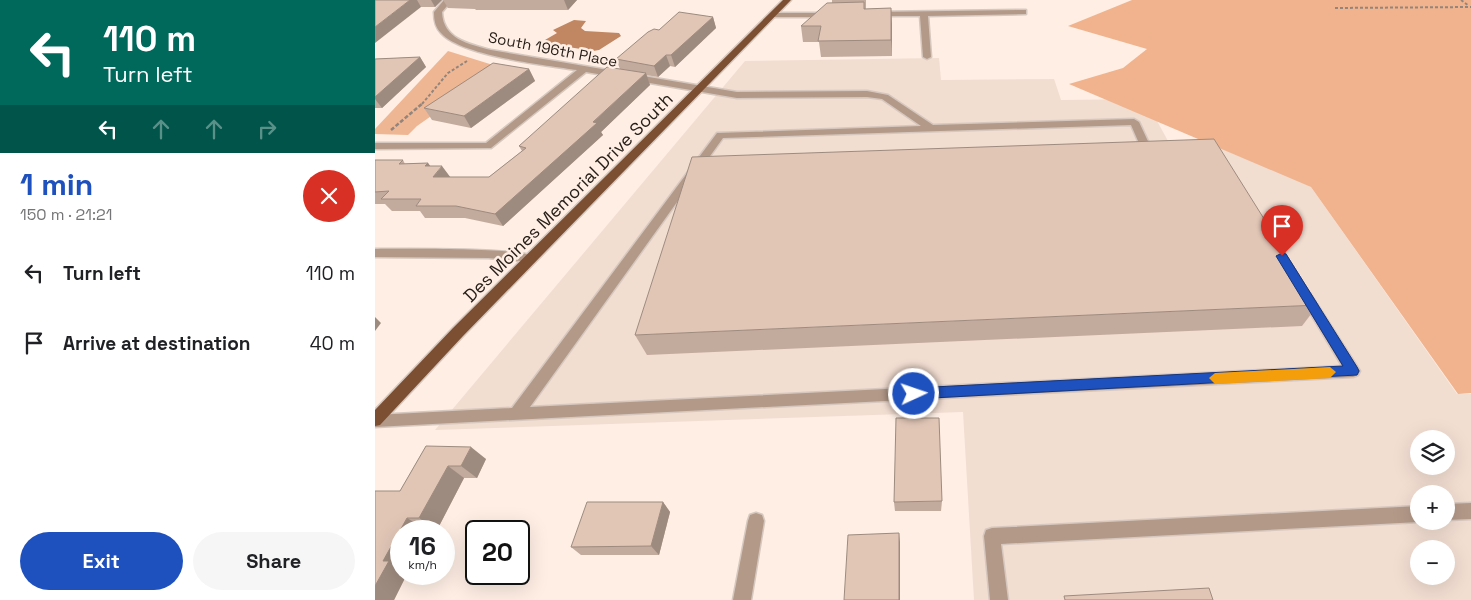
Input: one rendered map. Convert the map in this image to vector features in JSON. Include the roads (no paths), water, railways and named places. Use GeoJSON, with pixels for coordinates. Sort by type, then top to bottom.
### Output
{"type":"FeatureCollection","features":[{"type":"Feature","properties":{"kind":"main road","name":"Des Moines Memorial Drive South"},"geometry":{"type":"LineString","coordinates":[[375,421],[531,258],[787,0]]}},
{"type":"Feature","properties":{"kind":"street","name":"South 196th Place"},"geometry":{"type":"LineString","coordinates":[[448,0],[438,12],[438,26],[443,34],[479,48],[584,69],[737,95],[867,94],[885,97],[930,128]]}},
{"type":"Feature","properties":{"kind":"street"},"geometry":{"type":"LineString","coordinates":[[866,14],[1023,12]]}},
{"type":"Feature","properties":{"kind":"street"},"geometry":{"type":"LineString","coordinates":[[925,13],[927,57]]}},
{"type":"Feature","properties":{"kind":"street"},"geometry":{"type":"LineString","coordinates":[[773,15],[837,14]]}},
{"type":"Feature","properties":{"kind":"street"},"geometry":{"type":"LineString","coordinates":[[375,146],[488,146],[584,69]]}},
{"type":"Feature","properties":{"kind":"street"},"geometry":{"type":"LineString","coordinates":[[516,414],[720,135],[1133,122],[1149,155],[1166,154]]}},
{"type":"Feature","properties":{"kind":"street"},"geometry":{"type":"LineString","coordinates":[[375,253],[488,254],[531,258]]}},
{"type":"Feature","properties":{"kind":"street"},"geometry":{"type":"LineString","coordinates":[[375,421],[1353,371],[1297,281]]}},
{"type":"Feature","properties":{"kind":"street"},"geometry":{"type":"LineString","coordinates":[[1455,512],[1471,511]]}},
{"type":"Feature","properties":{"kind":"street"},"geometry":{"type":"LineString","coordinates":[[999,600],[992,536],[1410,514]]}},
{"type":"Feature","properties":{"kind":"street"},"geometry":{"type":"LineString","coordinates":[[742,600],[756,521]]}}]}
